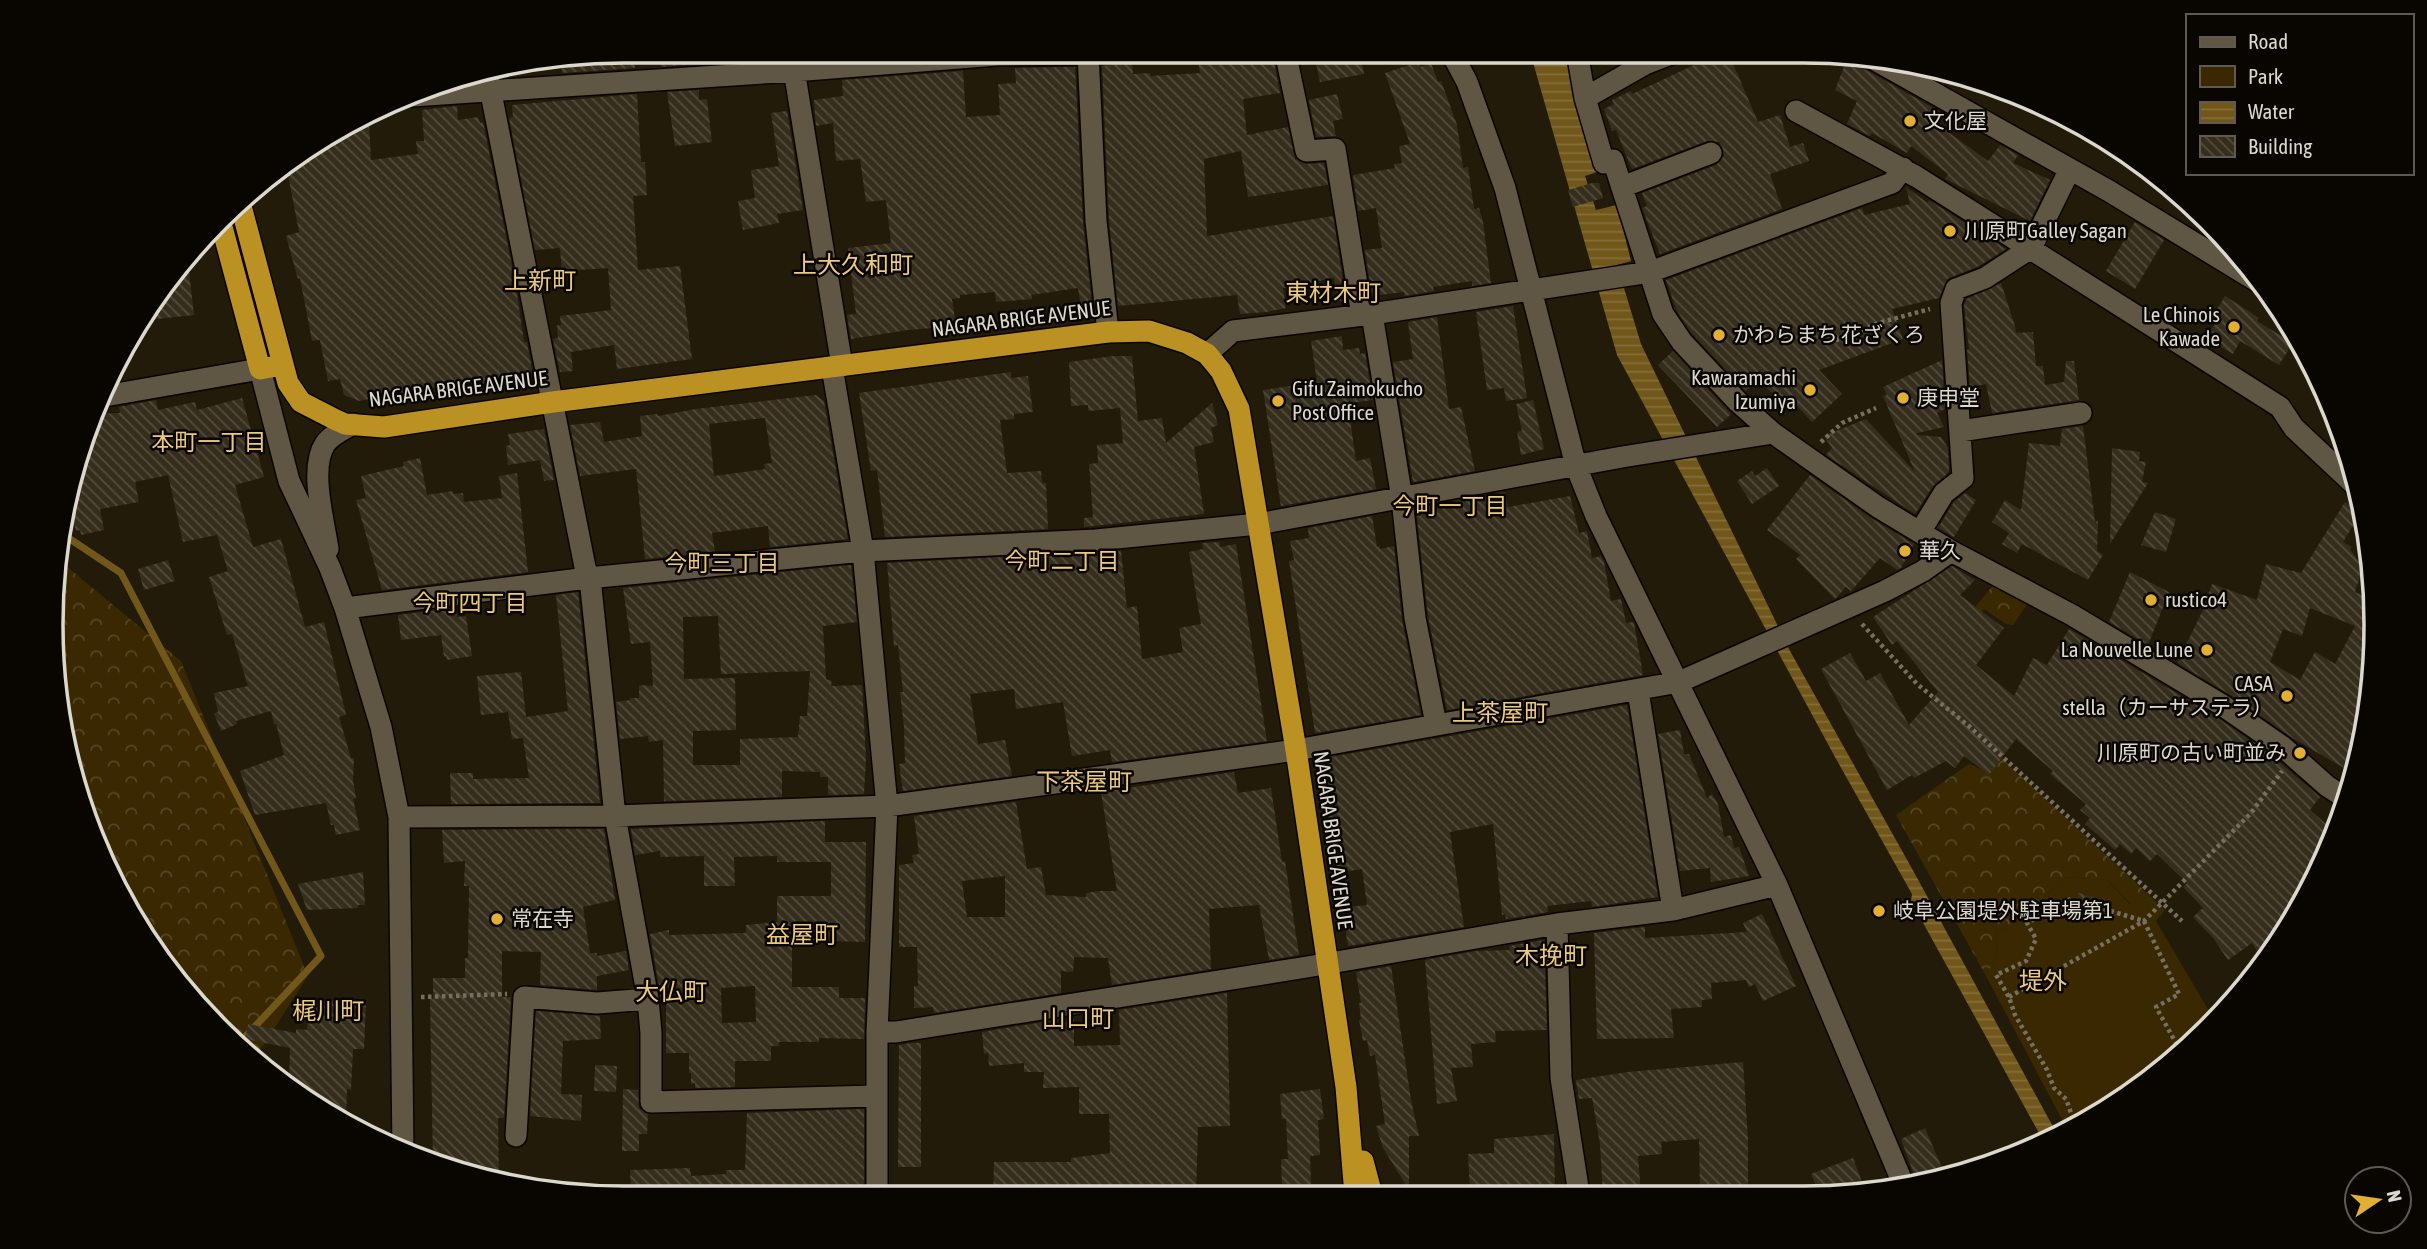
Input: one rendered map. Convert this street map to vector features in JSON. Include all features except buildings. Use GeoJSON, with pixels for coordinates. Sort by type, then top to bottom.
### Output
{"type":"FeatureCollection","features":[{"type":"Feature","properties":{"kind":"highway","name":"NAGARA BRIGE AVENUE"},"geometry":{"type":"LineString","coordinates":[[243,212],[288,383],[301,402],[336,420],[353,424],[384,427],[553,402],[1108,332],[1149,331],[1187,343],[1207,354],[1221,371],[1239,409],[1296,750],[1346,1087],[1370,1186]]}},
{"type":"Feature","properties":{"kind":"highway"},"geometry":{"type":"LineString","coordinates":[[223,231],[260,369],[282,365]]}},
{"type":"Feature","properties":{"kind":"highway","name":"NAGARA BRIGE AVENUE"},"geometry":{"type":"LineString","coordinates":[[1346,1087],[1354,1186]]}},
{"type":"Feature","properties":{"kind":"street"},"geometry":{"type":"LineString","coordinates":[[465,86],[489,82],[763,63]]}},
{"type":"Feature","properties":{"kind":"street"},"geometry":{"type":"LineString","coordinates":[[792,63],[863,551],[887,806],[877,1032],[877,1186]]}},
{"type":"Feature","properties":{"kind":"street"},"geometry":{"type":"LineString","coordinates":[[1088,63],[1096,221],[1108,332]]}},
{"type":"Feature","properties":{"kind":"street"},"geometry":{"type":"LineString","coordinates":[[1288,63],[1306,151],[1335,149],[1402,499],[1415,618],[1436,724]]}},
{"type":"Feature","properties":{"kind":"street"},"geometry":{"type":"LineString","coordinates":[[1457,63],[1467,82],[1505,188],[1576,466],[1596,516],[1777,885],[1900,1177]]}},
{"type":"Feature","properties":{"kind":"street"},"geometry":{"type":"LineString","coordinates":[[1579,63],[1585,98],[1604,163],[1613,160],[1622,187],[1640,273],[1682,342],[1738,402],[1773,433],[1878,507],[1951,551],[2028,589],[2222,705],[2293,756],[2338,793]]}},
{"type":"Feature","properties":{"kind":"street"},"geometry":{"type":"LineString","coordinates":[[1585,98],[1648,63]]}},
{"type":"Feature","properties":{"kind":"street"},"geometry":{"type":"LineString","coordinates":[[1895,71],[2070,169],[2235,267]]}},
{"type":"Feature","properties":{"kind":"street"},"geometry":{"type":"LineString","coordinates":[[489,82],[584,567],[589,578],[615,816],[652,1032],[652,1102],[876,1096]]}},
{"type":"Feature","properties":{"kind":"street"},"geometry":{"type":"LineString","coordinates":[[1796,111],[1903,168],[2280,407],[2294,428],[2343,473]]}},
{"type":"Feature","properties":{"kind":"street"},"geometry":{"type":"LineString","coordinates":[[1622,187],[1711,153]]}},
{"type":"Feature","properties":{"kind":"street"},"geometry":{"type":"LineString","coordinates":[[1207,354],[1233,331],[1640,273],[1892,183],[1903,168]]}},
{"type":"Feature","properties":{"kind":"street"},"geometry":{"type":"LineString","coordinates":[[1920,532],[1944,493],[1963,478],[1951,303],[1956,289],[1985,278],[2031,248],[2070,169]]}},
{"type":"Feature","properties":{"kind":"street"},"geometry":{"type":"LineString","coordinates":[[113,395],[260,369],[289,481],[330,568],[345,608],[381,727],[399,817],[403,1140]]}},
{"type":"Feature","properties":{"kind":"street"},"geometry":{"type":"LineString","coordinates":[[1960,431],[2081,413]]}},
{"type":"Feature","properties":{"kind":"street"},"geometry":{"type":"LineString","coordinates":[[330,568],[318,459],[331,437],[353,424]]}},
{"type":"Feature","properties":{"kind":"street"},"geometry":{"type":"LineString","coordinates":[[345,608],[589,578],[863,551],[1096,540],[1258,524],[1622,457],[1773,433]]}},
{"type":"Feature","properties":{"kind":"street"},"geometry":{"type":"LineString","coordinates":[[399,817],[615,816],[887,806],[1296,750],[1679,682],[1848,608],[1923,571],[1951,551]]}},
{"type":"Feature","properties":{"kind":"street"},"geometry":{"type":"LineString","coordinates":[[1638,691],[1673,910]]}},
{"type":"Feature","properties":{"kind":"street"},"geometry":{"type":"LineString","coordinates":[[877,1032],[909,1030],[1558,924],[1673,910],[1777,885]]}},
{"type":"Feature","properties":{"kind":"street"},"geometry":{"type":"LineString","coordinates":[[1558,924],[1561,1078],[1579,1186]]}},
{"type":"Feature","properties":{"kind":"street"},"geometry":{"type":"LineString","coordinates":[[516,1136],[524,996],[597,1003],[648,999]]}},
{"type":"Feature","properties":{"kind":"path"},"geometry":{"type":"LineString","coordinates":[[1829,343],[1882,322],[1951,303]]}},
{"type":"Feature","properties":{"kind":"path"},"geometry":{"type":"LineString","coordinates":[[1806,456],[1842,423],[1875,408]]}},
{"type":"Feature","properties":{"kind":"path"},"geometry":{"type":"LineString","coordinates":[[1848,608],[1917,684],[1970,727],[2182,921]]}},
{"type":"Feature","properties":{"kind":"path"},"geometry":{"type":"LineString","coordinates":[[2009,997],[2144,922],[2251,813],[2293,756]]}},
{"type":"Feature","properties":{"kind":"path"},"geometry":{"type":"LineString","coordinates":[[2071,899],[2027,923],[2036,939],[2026,961],[1996,975],[2054,1088],[2066,1099],[2072,1117]]}},
{"type":"Feature","properties":{"kind":"path"},"geometry":{"type":"LineString","coordinates":[[2097,907],[2144,922],[2179,994],[2156,1007],[2176,1044]]}},
{"type":"Feature","properties":{"kind":"path"},"geometry":{"type":"LineString","coordinates":[[421,997],[524,996]]}},
{"type":"Feature","properties":{"kind":"green space"},"geometry":{"type":"Polygon","coordinates":[[[66,566],[181,661],[308,976],[260,1051],[202,995],[138,905],[121,873],[93,805],[74,734],[64,661],[66,566]]]}},
{"type":"Feature","properties":{"kind":"green space"},"geometry":{"type":"Polygon","coordinates":[[[1994,584],[2030,600],[2013,625],[2006,624],[1984,609],[1977,617],[1971,612],[1994,584]]]}},
{"type":"Feature","properties":{"kind":"green space"},"geometry":{"type":"Polygon","coordinates":[[[1995,752],[2150,896],[2131,904],[2107,880],[2065,877],[2021,920],[1996,932],[1997,957],[1986,976],[1896,815],[1969,764],[1980,769],[1995,752]]]}},
{"type":"Feature","properties":{"kind":"green space"},"geometry":{"type":"Polygon","coordinates":[[[2065,877],[2107,880],[2130,904],[2150,896],[2165,910],[2156,921],[2210,1012],[2144,1070],[2063,1122],[1986,976],[1997,957],[1996,932],[2021,920],[2065,877]]]}},
{"type":"Feature","properties":{"kind":"water"},"geometry":{"type":"Polygon","coordinates":[[[1533,63],[1568,63],[1600,171],[1585,176],[1596,210],[1617,205],[1631,261],[1617,265],[1641,344],[1790,651],[2053,1127],[2039,1133],[1911,901],[1912,894],[1617,355],[1533,63]]]}},
{"type":"Feature","properties":{"kind":"waterway"},"geometry":{"type":"LineString","coordinates":[[70,539],[121,573],[321,956],[245,1039]]}},
{"type":"Feature","properties":{"kind":"place","name":"文化屋"},"geometry":{"type":"Point","coordinates":[1910,121]}},
{"type":"Feature","properties":{"kind":"place","name":"川原町Galley Sagan"},"geometry":{"type":"Point","coordinates":[1950,231]}},
{"type":"Feature","properties":{"kind":"place","name":"Le Chinois Kawade"},"geometry":{"type":"Point","coordinates":[2234,327]}},
{"type":"Feature","properties":{"kind":"place","name":"かわらまち 花ざくろ"},"geometry":{"type":"Point","coordinates":[1719,335]}},
{"type":"Feature","properties":{"kind":"place","name":"Kawaramachi Izumiya"},"geometry":{"type":"Point","coordinates":[1810,390]}},
{"type":"Feature","properties":{"kind":"place","name":"庚申堂"},"geometry":{"type":"Point","coordinates":[1903,398]}},
{"type":"Feature","properties":{"kind":"place","name":"Gifu Zaimokucho Post Office"},"geometry":{"type":"Point","coordinates":[1278,401]}},
{"type":"Feature","properties":{"kind":"place","name":"華久"},"geometry":{"type":"Point","coordinates":[1905,551]}},
{"type":"Feature","properties":{"kind":"place","name":"rustico4"},"geometry":{"type":"Point","coordinates":[2151,600]}},
{"type":"Feature","properties":{"kind":"place","name":"La Nouvelle Lune"},"geometry":{"type":"Point","coordinates":[2207,650]}},
{"type":"Feature","properties":{"kind":"place","name":"CASA stella（カーサステラ）"},"geometry":{"type":"Point","coordinates":[2287,696]}},
{"type":"Feature","properties":{"kind":"place","name":"川原町の古い町並み"},"geometry":{"type":"Point","coordinates":[2300,753]}},
{"type":"Feature","properties":{"kind":"place","name":"岐阜公園堤外駐車場第1"},"geometry":{"type":"Point","coordinates":[1879,911]}},
{"type":"Feature","properties":{"kind":"place","name":"常在寺"},"geometry":{"type":"Point","coordinates":[497,919]}},
{"type":"Feature","properties":{"kind":"district","name":"上大久和町"},"geometry":{"type":"Point","coordinates":[853,265]}},
{"type":"Feature","properties":{"kind":"district","name":"上新町"},"geometry":{"type":"Point","coordinates":[540,281]}},
{"type":"Feature","properties":{"kind":"district","name":"東材木町"},"geometry":{"type":"Point","coordinates":[1333,293]}},
{"type":"Feature","properties":{"kind":"district","name":"本町一丁目"},"geometry":{"type":"Point","coordinates":[209,442]}},
{"type":"Feature","properties":{"kind":"district","name":"今町一丁目"},"geometry":{"type":"Point","coordinates":[1450,506]}},
{"type":"Feature","properties":{"kind":"district","name":"今町二丁目"},"geometry":{"type":"Point","coordinates":[1062,561]}},
{"type":"Feature","properties":{"kind":"district","name":"今町三丁目"},"geometry":{"type":"Point","coordinates":[722,563]}},
{"type":"Feature","properties":{"kind":"district","name":"今町四丁目"},"geometry":{"type":"Point","coordinates":[470,603]}},
{"type":"Feature","properties":{"kind":"district","name":"上茶屋町"},"geometry":{"type":"Point","coordinates":[1500,713]}},
{"type":"Feature","properties":{"kind":"district","name":"下茶屋町"},"geometry":{"type":"Point","coordinates":[1084,782]}},
{"type":"Feature","properties":{"kind":"district","name":"益屋町"},"geometry":{"type":"Point","coordinates":[802,935]}},
{"type":"Feature","properties":{"kind":"district","name":"木挽町"},"geometry":{"type":"Point","coordinates":[1551,956]}},
{"type":"Feature","properties":{"kind":"district","name":"堤外"},"geometry":{"type":"Point","coordinates":[2043,981]}},
{"type":"Feature","properties":{"kind":"district","name":"大仏町"},"geometry":{"type":"Point","coordinates":[671,992]}},
{"type":"Feature","properties":{"kind":"district","name":"梶川町"},"geometry":{"type":"Point","coordinates":[328,1011]}},
{"type":"Feature","properties":{"kind":"district","name":"山口町"},"geometry":{"type":"Point","coordinates":[1078,1019]}}]}
